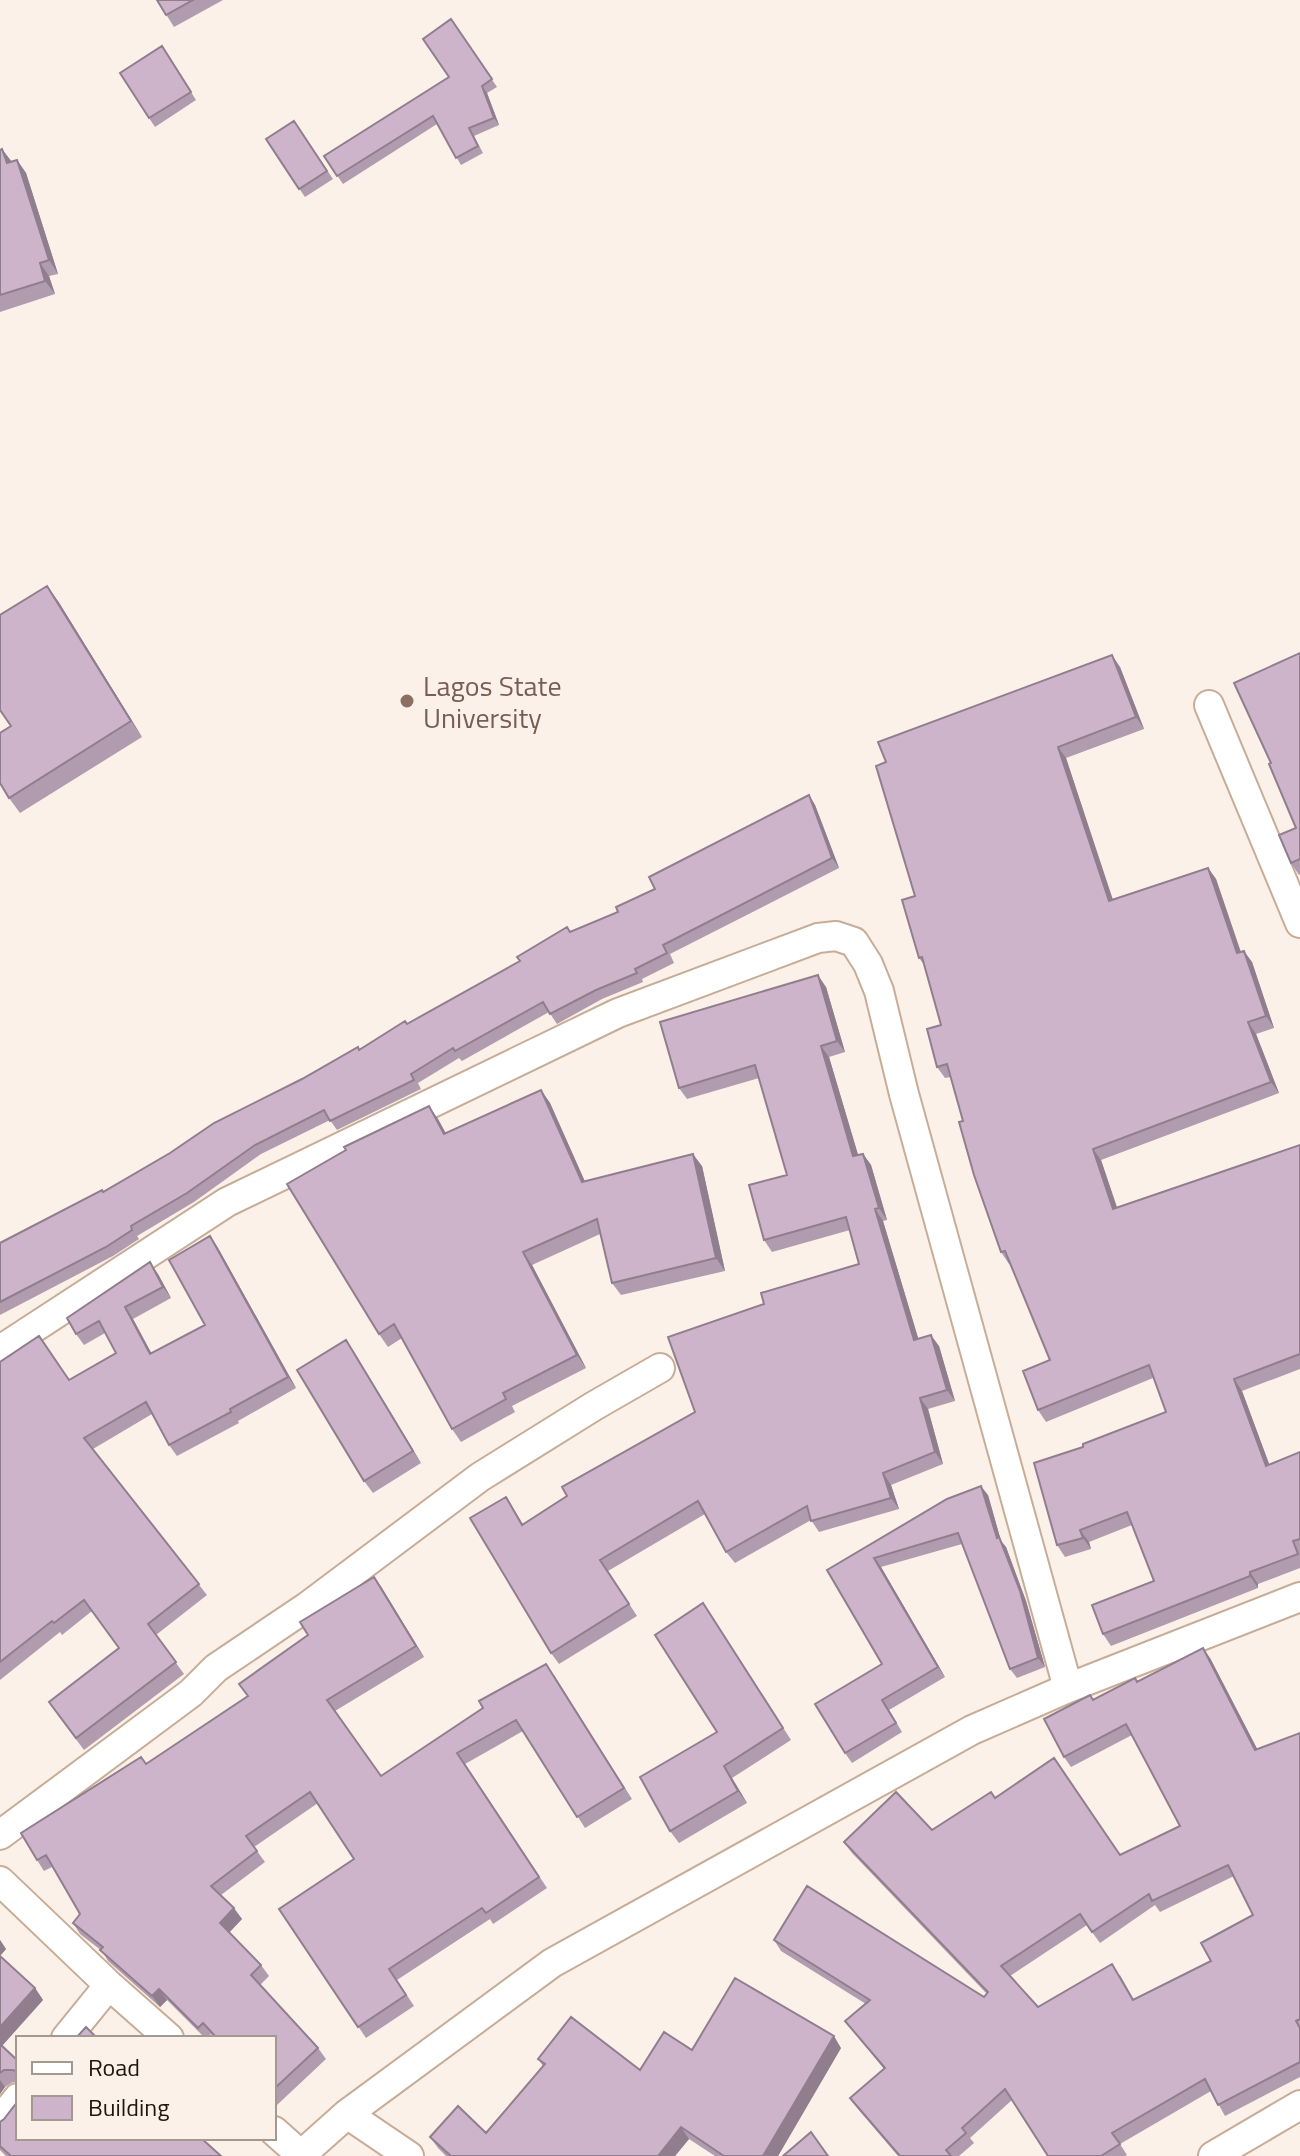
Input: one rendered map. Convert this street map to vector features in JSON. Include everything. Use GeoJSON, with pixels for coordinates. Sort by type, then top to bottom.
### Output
{"type":"FeatureCollection","features":[{"type":"Feature","properties":{"kind":"street"},"geometry":{"type":"LineString","coordinates":[[1209,705],[1300,923]]}},
{"type":"Feature","properties":{"kind":"street"},"geometry":{"type":"LineString","coordinates":[[0,1350],[227,1202],[618,1013],[818,938],[836,936],[854,942],[868,964],[879,991],[904,1094],[1068,1688]]}},
{"type":"Feature","properties":{"kind":"street"},"geometry":{"type":"LineString","coordinates":[[0,1835],[191,1693],[216,1668],[308,1606],[480,1477],[660,1368]]}},
{"type":"Feature","properties":{"kind":"street"},"geometry":{"type":"LineString","coordinates":[[276,2133],[301,2155],[347,2114],[552,1963],[972,1730],[1068,1688],[1300,1597]]}},
{"type":"Feature","properties":{"kind":"street"},"geometry":{"type":"LineString","coordinates":[[0,1881],[167,2036]]}},
{"type":"Feature","properties":{"kind":"street"},"geometry":{"type":"LineString","coordinates":[[68,2036],[109,1985]]}},
{"type":"Feature","properties":{"kind":"street"},"geometry":{"type":"LineString","coordinates":[[0,2120],[16,2100]]}},
{"type":"Feature","properties":{"kind":"street"},"geometry":{"type":"LineString","coordinates":[[1213,2156],[1300,2105]]}},
{"type":"Feature","properties":{"kind":"street"},"geometry":{"type":"LineString","coordinates":[[347,2114],[409,2156]]}},
{"type":"Feature","properties":{"kind":"building"},"geometry":{"type":"Polygon","coordinates":[[[157,0],[193,0],[166,15],[157,0]]]}},
{"type":"Feature","properties":{"kind":"building"},"geometry":{"type":"Polygon","coordinates":[[[451,19],[492,79],[482,86],[494,118],[469,128],[478,146],[456,158],[433,116],[337,176],[324,156],[449,77],[423,39],[451,19]]]}},
{"type":"Feature","properties":{"kind":"building"},"geometry":{"type":"Polygon","coordinates":[[[162,46],[191,92],[149,118],[120,73],[162,46]]]}},
{"type":"Feature","properties":{"kind":"building"},"geometry":{"type":"Polygon","coordinates":[[[294,121],[327,171],[299,189],[266,139],[294,121]]]}},
{"type":"Feature","properties":{"kind":"building"},"geometry":{"type":"Polygon","coordinates":[[[0,150],[7,163],[17,160],[49,260],[40,263],[45,281],[0,295],[0,150]]]}},
{"type":"Feature","properties":{"kind":"building"},"geometry":{"type":"Polygon","coordinates":[[[47,586],[131,721],[9,798],[0,783],[0,733],[11,726],[0,710],[0,615],[47,586]]]}},
{"type":"Feature","properties":{"kind":"building"},"geometry":{"type":"Polygon","coordinates":[[[1300,653],[1300,859],[1291,863],[1279,835],[1296,828],[1271,763],[1234,683],[1300,653]]]}},
{"type":"Feature","properties":{"kind":"building"},"geometry":{"type":"Polygon","coordinates":[[[1112,655],[1136,717],[1058,747],[1109,901],[1208,868],[1237,953],[1244,951],[1266,1016],[1248,1022],[1271,1082],[1093,1149],[1113,1209],[1300,1145],[1300,1354],[1234,1379],[1266,1466],[1300,1452],[1300,1539],[1293,1541],[1298,1554],[1103,1634],[1092,1605],[1154,1581],[1127,1512],[1080,1530],[1083,1538],[1057,1545],[1034,1463],[1083,1447],[1083,1444],[1166,1412],[1149,1365],[1038,1410],[1023,1371],[1050,1360],[1005,1251],[1001,1252],[974,1175],[947,1064],[937,1067],[927,1029],[941,1025],[902,900],[915,896],[876,766],[886,762],[878,742],[1112,655]]]}},
{"type":"Feature","properties":{"kind":"building"},"geometry":{"type":"Polygon","coordinates":[[[809,795],[832,858],[663,945],[667,953],[635,969],[637,973],[550,1014],[543,1002],[455,1051],[453,1048],[411,1074],[414,1080],[330,1121],[324,1110],[255,1145],[187,1193],[131,1226],[132,1230],[106,1247],[0,1302],[0,1243],[103,1192],[214,1123],[358,1047],[359,1050],[405,1021],[407,1024],[520,961],[517,957],[567,927],[570,932],[618,912],[616,907],[655,889],[649,877],[809,795]]]}},
{"type":"Feature","properties":{"kind":"building"},"geometry":{"type":"Polygon","coordinates":[[[818,975],[837,1041],[821,1046],[853,1156],[863,1154],[879,1208],[875,1209],[914,1340],[931,1335],[947,1390],[920,1398],[935,1452],[883,1473],[891,1498],[811,1521],[807,1506],[726,1552],[698,1501],[600,1560],[629,1604],[551,1653],[470,1518],[506,1497],[522,1525],[567,1496],[562,1487],[695,1412],[668,1337],[764,1304],[761,1293],[859,1264],[846,1217],[764,1240],[749,1185],[787,1175],[755,1065],[679,1088],[660,1022],[818,975]]]}},
{"type":"Feature","properties":{"kind":"building"},"geometry":{"type":"Polygon","coordinates":[[[541,1090],[582,1182],[693,1154],[716,1258],[612,1283],[597,1219],[523,1252],[577,1355],[503,1393],[506,1399],[452,1429],[394,1324],[379,1334],[287,1184],[346,1150],[344,1147],[429,1106],[444,1134],[541,1090]]]}},
{"type":"Feature","properties":{"kind":"building"},"geometry":{"type":"Polygon","coordinates":[[[210,1236],[288,1377],[169,1445],[146,1402],[84,1438],[199,1584],[148,1624],[176,1662],[76,1738],[49,1702],[119,1648],[84,1600],[0,1662],[0,1362],[39,1336],[69,1380],[116,1353],[99,1321],[76,1334],[67,1318],[150,1262],[163,1287],[125,1307],[150,1354],[205,1325],[169,1260],[210,1236]]]}},
{"type":"Feature","properties":{"kind":"building"},"geometry":{"type":"Polygon","coordinates":[[[346,1340],[413,1451],[364,1481],[297,1370],[346,1340]]]}},
{"type":"Feature","properties":{"kind":"building"},"geometry":{"type":"Polygon","coordinates":[[[981,1486],[997,1538],[1020,1591],[1038,1658],[1010,1669],[958,1533],[874,1558],[938,1667],[882,1700],[896,1723],[845,1753],[815,1704],[882,1664],[827,1570],[947,1499],[981,1486]]]}},
{"type":"Feature","properties":{"kind":"building"},"geometry":{"type":"Polygon","coordinates":[[[374,1577],[416,1646],[327,1700],[381,1776],[483,1708],[479,1701],[546,1664],[624,1788],[577,1817],[516,1720],[457,1753],[539,1877],[486,1913],[482,1908],[389,1969],[406,1995],[358,2027],[279,1909],[354,1859],[310,1792],[246,1836],[257,1851],[211,1886],[234,1908],[220,1923],[261,1965],[251,1975],[318,2048],[276,2087],[276,2036],[215,2036],[203,2023],[198,2028],[159,1989],[152,1996],[100,1950],[103,1947],[73,1923],[80,1914],[46,1855],[37,1860],[21,1833],[141,1757],[146,1764],[248,1696],[239,1684],[308,1635],[300,1622],[374,1577]]]}},
{"type":"Feature","properties":{"kind":"building"},"geometry":{"type":"Polygon","coordinates":[[[703,1603],[783,1728],[724,1766],[738,1791],[670,1831],[640,1777],[717,1732],[655,1635],[703,1603]]]}},
{"type":"Feature","properties":{"kind":"building"},"geometry":{"type":"Polygon","coordinates":[[[1203,1648],[1255,1750],[1300,1733],[1300,2019],[1296,2021],[1300,2028],[1300,2062],[1218,2105],[1205,2079],[1112,2133],[1120,2144],[1101,2156],[1048,2156],[1005,2089],[962,2128],[966,2133],[946,2150],[951,2156],[900,2156],[850,2098],[885,2068],[845,2021],[870,2000],[774,1940],[807,1886],[984,1997],[988,1992],[844,1842],[896,1792],[932,1830],[991,1792],[995,1798],[1054,1758],[1120,1855],[1180,1826],[1126,1724],[1064,1757],[1044,1719],[1090,1695],[1093,1700],[1135,1678],[1137,1682],[1203,1648]],[[1228,1865],[1152,1901],[1149,1894],[1092,1932],[1080,1914],[1001,1966],[1038,2007],[1112,1964],[1133,2000],[1211,1961],[1201,1943],[1253,1915],[1228,1865]]]}},
{"type":"Feature","properties":{"kind":"building"},"geometry":{"type":"Polygon","coordinates":[[[0,1956],[35,1988],[0,2027],[0,1956]]]}},
{"type":"Feature","properties":{"kind":"building"},"geometry":{"type":"Polygon","coordinates":[[[735,1978],[834,2036],[763,2156],[724,2156],[681,2127],[658,2156],[451,2156],[430,2137],[458,2106],[486,2133],[545,2064],[538,2059],[571,2017],[640,2070],[664,2032],[692,2050],[735,1978]]]}},
{"type":"Feature","properties":{"kind":"building"},"geometry":{"type":"Polygon","coordinates":[[[86,2027],[95,2036],[78,2036],[86,2027]]]}},
{"type":"Feature","properties":{"kind":"building"},"geometry":{"type":"Polygon","coordinates":[[[0,2044],[16,2059],[16,2071],[4,2070],[0,2073],[0,2044]]]}},
{"type":"Feature","properties":{"kind":"building"},"geometry":{"type":"Polygon","coordinates":[[[16,2104],[16,2140],[203,2140],[221,2156],[11,2156],[0,2146],[0,2122],[16,2104]]]}},
{"type":"Feature","properties":{"kind":"building"},"geometry":{"type":"Polygon","coordinates":[[[811,2132],[828,2156],[783,2156],[811,2132]]]}},
{"type":"Feature","properties":{"kind":"place","name":"Lagos State University"},"geometry":{"type":"Point","coordinates":[407,701]}}]}
